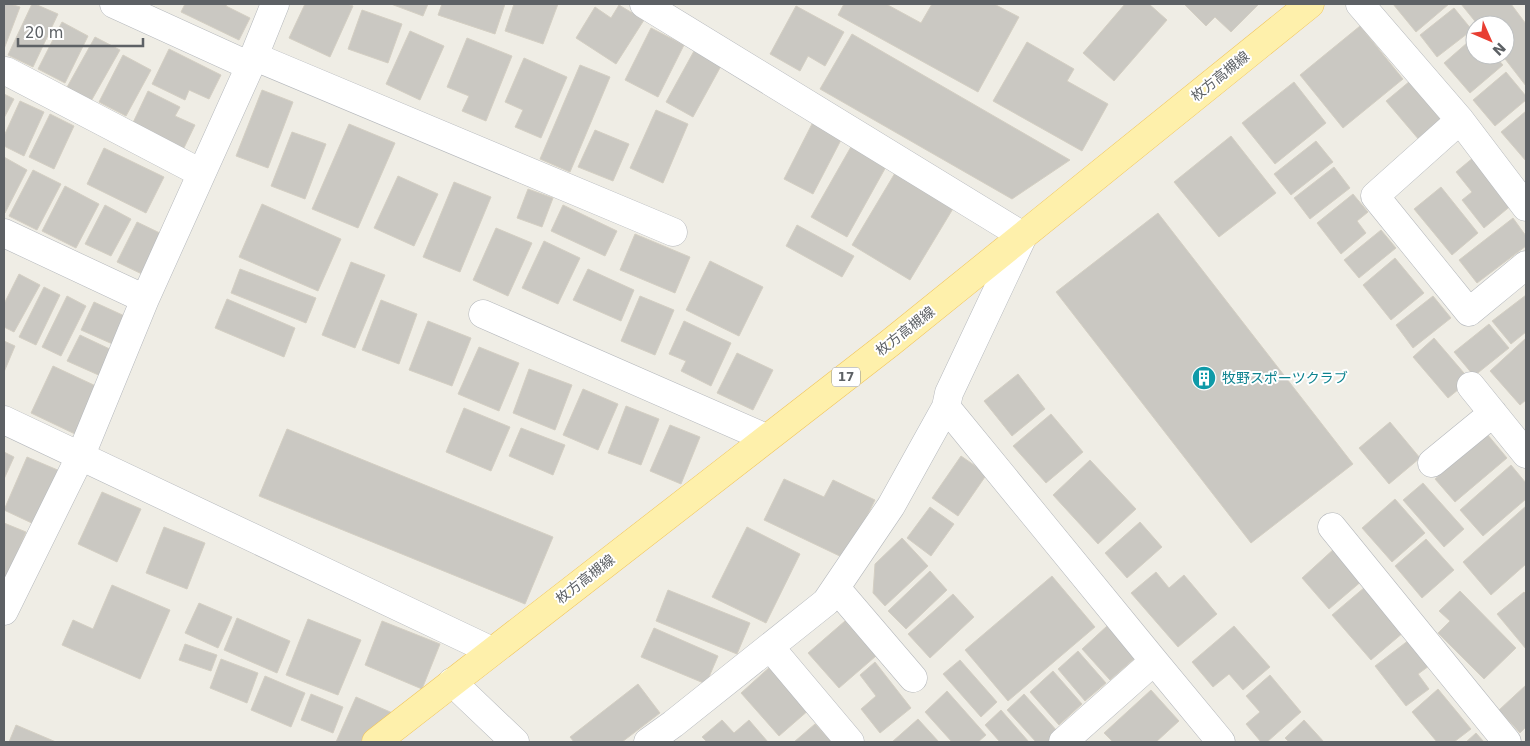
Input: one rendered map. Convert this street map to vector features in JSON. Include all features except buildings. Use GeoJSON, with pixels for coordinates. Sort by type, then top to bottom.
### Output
{"type":"FeatureCollection","features":[{"type":"Feature","properties":{"kind":"main road","name":"枚方高槻線"},"geometry":{"type":"LineString","coordinates":[[376,742],[890,343],[1310,4]]}},
{"type":"Feature","properties":{"kind":"street"},"geometry":{"type":"LineString","coordinates":[[114,4],[673,232]]}},
{"type":"Feature","properties":{"kind":"street"},"geometry":{"type":"LineString","coordinates":[[4,611],[81,455],[145,299],[252,61],[275,4]]}},
{"type":"Feature","properties":{"kind":"street"},"geometry":{"type":"LineString","coordinates":[[644,4],[1023,236],[950,393],[946,407],[891,506],[826,602],[648,742]]}},
{"type":"Feature","properties":{"kind":"street"},"geometry":{"type":"LineString","coordinates":[[1360,4],[1460,120],[1526,207]]}},
{"type":"Feature","properties":{"kind":"street"},"geometry":{"type":"LineString","coordinates":[[6,71],[201,174]]}},
{"type":"Feature","properties":{"kind":"street"},"geometry":{"type":"LineString","coordinates":[[1460,120],[1375,196],[1468,312],[1526,265]]}},
{"type":"Feature","properties":{"kind":"street"},"geometry":{"type":"LineString","coordinates":[[4,233],[145,299]]}},
{"type":"Feature","properties":{"kind":"street"},"geometry":{"type":"LineString","coordinates":[[483,314],[766,438]]}},
{"type":"Feature","properties":{"kind":"street"},"geometry":{"type":"LineString","coordinates":[[1471,386],[1526,454]]}},
{"type":"Feature","properties":{"kind":"street"},"geometry":{"type":"LineString","coordinates":[[946,407],[1221,742]]}},
{"type":"Feature","properties":{"kind":"street"},"geometry":{"type":"LineString","coordinates":[[1432,463],[1493,413]]}},
{"type":"Feature","properties":{"kind":"street"},"geometry":{"type":"LineString","coordinates":[[4,420],[492,652]]}},
{"type":"Feature","properties":{"kind":"street"},"geometry":{"type":"LineString","coordinates":[[1332,527],[1507,742]]}},
{"type":"Feature","properties":{"kind":"street"},"geometry":{"type":"LineString","coordinates":[[836,588],[913,678]]}},
{"type":"Feature","properties":{"kind":"street"},"geometry":{"type":"LineString","coordinates":[[770,647],[850,742]]}},
{"type":"Feature","properties":{"kind":"street"},"geometry":{"type":"LineString","coordinates":[[1063,742],[1154,661]]}},
{"type":"Feature","properties":{"kind":"street"},"geometry":{"type":"LineString","coordinates":[[452,682],[515,742]]}},
{"type":"Feature","properties":{"kind":"place","name":"牧野スポーツクラブ"},"geometry":{"type":"Point","coordinates":[1204,378]}}]}
